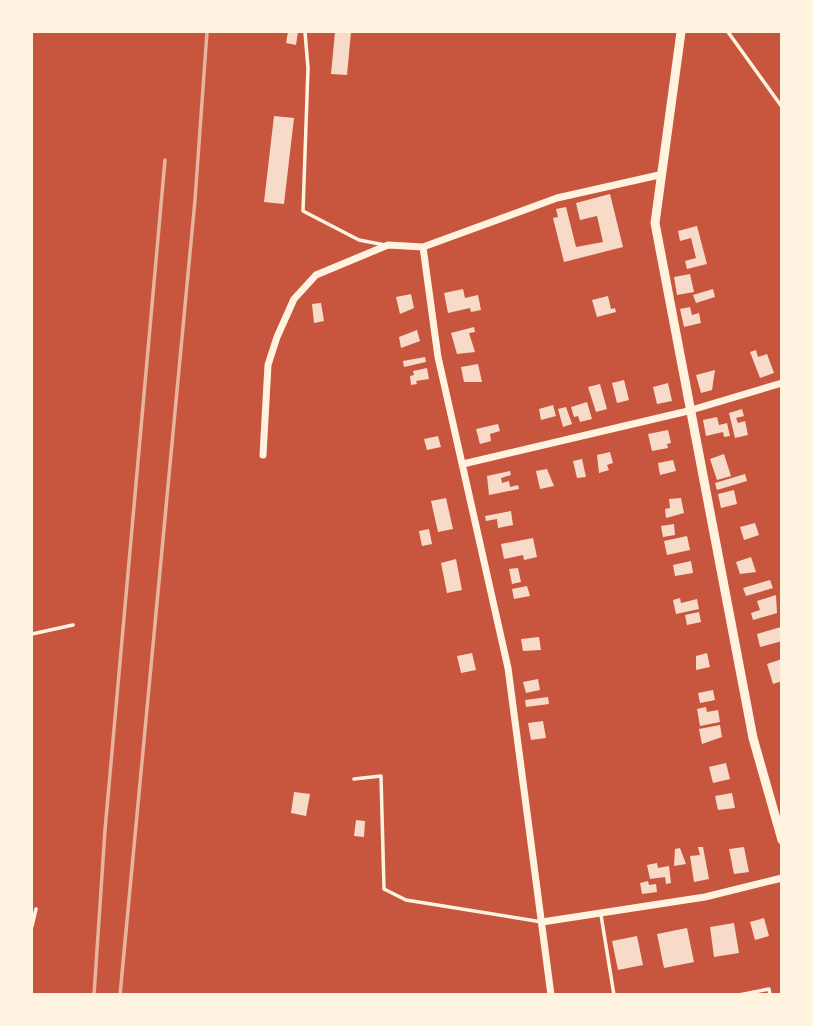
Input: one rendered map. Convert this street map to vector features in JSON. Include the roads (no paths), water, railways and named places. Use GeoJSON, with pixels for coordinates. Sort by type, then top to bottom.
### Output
{"type":"FeatureCollection","features":[{"type":"Feature","properties":{"kind":"street"},"geometry":{"type":"LineString","coordinates":[[681,32],[659,175],[655,223],[688,411],[753,738],[782,840]]}},
{"type":"Feature","properties":{"kind":"street"},"geometry":{"type":"LineString","coordinates":[[264,455],[268,365],[293,299],[316,275],[387,245],[423,247],[557,198],[659,175]]}},
{"type":"Feature","properties":{"kind":"street"},"geometry":{"type":"LineString","coordinates":[[423,247],[438,357],[508,668],[551,995]]}},
{"type":"Feature","properties":{"kind":"street"},"geometry":{"type":"LineString","coordinates":[[463,464],[688,411],[782,383]]}},
{"type":"Feature","properties":{"kind":"street"},"geometry":{"type":"LineString","coordinates":[[542,922],[705,897],[782,878]]}},
{"type":"Feature","properties":{"kind":"lane"},"geometry":{"type":"LineString","coordinates":[[305,32],[308,68],[303,211],[359,240],[387,245]]}},
{"type":"Feature","properties":{"kind":"lane"},"geometry":{"type":"LineString","coordinates":[[728,32],[782,107]]}},
{"type":"Feature","properties":{"kind":"lane"},"geometry":{"type":"LineString","coordinates":[[32,634],[73,625]]}},
{"type":"Feature","properties":{"kind":"lane"},"geometry":{"type":"LineString","coordinates":[[354,779],[381,776],[384,889],[405,900],[542,922]]}},
{"type":"Feature","properties":{"kind":"lane"},"geometry":{"type":"LineString","coordinates":[[32,926],[36,909]]}},
{"type":"Feature","properties":{"kind":"lane"},"geometry":{"type":"LineString","coordinates":[[601,913],[614,995]]}},
{"type":"Feature","properties":{"kind":"lane"},"geometry":{"type":"LineString","coordinates":[[739,995],[769,989],[770,995]]}},
{"type":"Feature","properties":{"kind":"railway"},"geometry":{"type":"LineString","coordinates":[[120,995],[195,200],[207,32]]}},
{"type":"Feature","properties":{"kind":"railway"},"geometry":{"type":"LineString","coordinates":[[94,995],[105,830],[165,160]]}}]}
